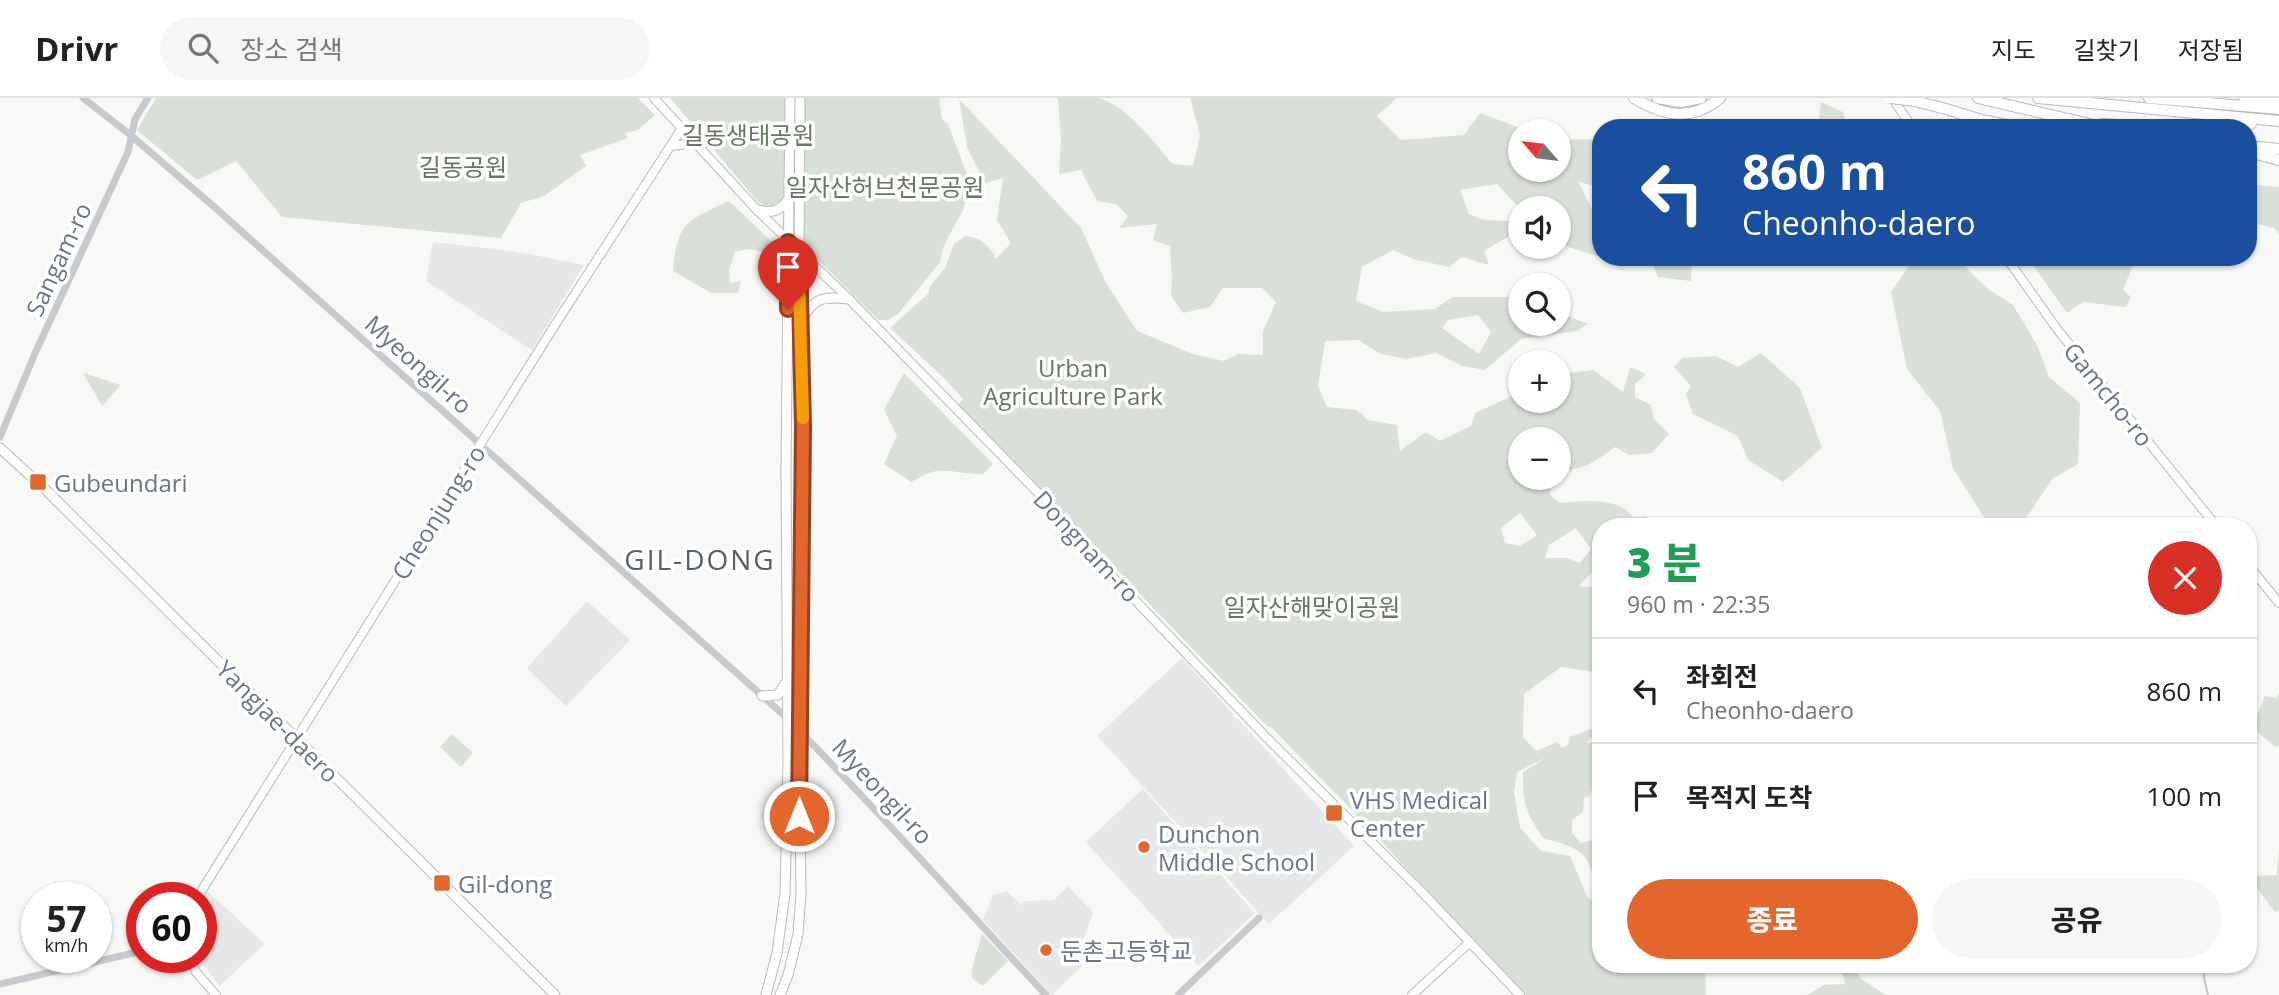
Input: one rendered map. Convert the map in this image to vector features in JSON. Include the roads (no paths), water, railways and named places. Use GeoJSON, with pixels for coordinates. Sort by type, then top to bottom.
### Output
{"type":"FeatureCollection","features":[{"type":"Feature","properties":{"kind":"highway"},"geometry":{"type":"LineString","coordinates":[[1634,98],[1670,114],[1695,111],[1718,100]]}},
{"type":"Feature","properties":{"kind":"highway"},"geometry":{"type":"LineString","coordinates":[[1657,98],[1681,102],[1700,98]]}},
{"type":"Feature","properties":{"kind":"highway"},"geometry":{"type":"LineString","coordinates":[[1891,98],[1915,101],[1982,119]]}},
{"type":"Feature","properties":{"kind":"highway"},"geometry":{"type":"LineString","coordinates":[[1978,98],[2068,119]]}},
{"type":"Feature","properties":{"kind":"highway"},"geometry":{"type":"LineString","coordinates":[[2038,98],[2257,119]]}},
{"type":"Feature","properties":{"kind":"highway"},"geometry":{"type":"LineString","coordinates":[[2149,98],[2279,109]]}},
{"type":"Feature","properties":{"kind":"highway"},"geometry":{"type":"LineString","coordinates":[[2244,98],[2279,102]]}},
{"type":"Feature","properties":{"kind":"highway"},"geometry":{"type":"LineString","coordinates":[[2257,119],[2277,121]]}},
{"type":"Feature","properties":{"kind":"highway"},"geometry":{"type":"LineString","coordinates":[[2257,123],[2277,121]]}},
{"type":"Feature","properties":{"kind":"highway"},"geometry":{"type":"LineString","coordinates":[[2257,140],[2279,142]]}},
{"type":"Feature","properties":{"kind":"highway"},"geometry":{"type":"LineString","coordinates":[[2257,147],[2279,149]]}},
{"type":"Feature","properties":{"kind":"highway"},"geometry":{"type":"LineString","coordinates":[[2257,154],[2279,160]]}},
{"type":"Feature","properties":{"kind":"main road","name":"Dongnam-ro"},"geometry":{"type":"LineString","coordinates":[[654,98],[757,210],[849,299],[1086,542],[1087,550],[1520,995]]}},
{"type":"Feature","properties":{"kind":"main road"},"geometry":{"type":"LineString","coordinates":[[766,995],[777,953],[785,903],[790,98]]}},
{"type":"Feature","properties":{"kind":"main road"},"geometry":{"type":"LineString","coordinates":[[780,995],[788,975],[797,933],[801,894],[799,729],[803,426],[799,252],[800,98]]}},
{"type":"Feature","properties":{"kind":"main road"},"geometry":{"type":"LineString","coordinates":[[1891,98],[1906,119]]}},
{"type":"Feature","properties":{"kind":"main road","name":"Cheonjung-ro"},"geometry":{"type":"LineString","coordinates":[[207,882],[553,328],[682,128]]}},
{"type":"Feature","properties":{"kind":"main road"},"geometry":{"type":"LineString","coordinates":[[671,146],[696,143]]}},
{"type":"Feature","properties":{"kind":"main road"},"geometry":{"type":"LineString","coordinates":[[757,210],[777,211],[788,200]]}},
{"type":"Feature","properties":{"kind":"main road","name":"Gamcho-ro"},"geometry":{"type":"LineString","coordinates":[[2012,266],[2057,330],[2210,518]]}},
{"type":"Feature","properties":{"kind":"main road"},"geometry":{"type":"LineString","coordinates":[[800,322],[816,301],[831,297],[849,299]]}},
{"type":"Feature","properties":{"kind":"main road","name":"Yangjae-daero"},"geometry":{"type":"LineString","coordinates":[[0,448],[555,995]]}},
{"type":"Feature","properties":{"kind":"main road"},"geometry":{"type":"LineString","coordinates":[[2257,576],[2279,603]]}},
{"type":"Feature","properties":{"kind":"main road"},"geometry":{"type":"LineString","coordinates":[[762,696],[778,695],[787,679]]}},
{"type":"Feature","properties":{"kind":"main road"},"geometry":{"type":"LineString","coordinates":[[1412,995],[1470,942]]}},
{"type":"Feature","properties":{"kind":"main road"},"geometry":{"type":"LineString","coordinates":[[197,973],[216,995]]}},
{"type":"Feature","properties":{"kind":"street","name":"Myeongil-ro"},"geometry":{"type":"LineString","coordinates":[[83,98],[221,212],[799,729],[1046,995]]}},
{"type":"Feature","properties":{"kind":"street","name":"Sangam-ro"},"geometry":{"type":"LineString","coordinates":[[0,437],[36,351],[128,152],[135,119],[148,98]]}},
{"type":"Feature","properties":{"kind":"street"},"geometry":{"type":"LineString","coordinates":[[1178,995],[1259,918]]}},
{"type":"Feature","properties":{"kind":"street"},"geometry":{"type":"LineString","coordinates":[[0,984],[126,955]]}},
{"type":"Feature","properties":{"kind":"waterway"},"geometry":{"type":"LineString","coordinates":[[2204,973],[2208,995]]}},
{"type":"Feature","properties":{"kind":"place","name":"Gubeundari"},"geometry":{"type":"Point","coordinates":[38,482]}},
{"type":"Feature","properties":{"kind":"place","name":"VHS Medical Center"},"geometry":{"type":"Point","coordinates":[1334,813]}},
{"type":"Feature","properties":{"kind":"place","name":"Dunchon Middle School"},"geometry":{"type":"Point","coordinates":[1144,847]}},
{"type":"Feature","properties":{"kind":"place","name":"Gil-dong"},"geometry":{"type":"Point","coordinates":[442,883]}},
{"type":"Feature","properties":{"kind":"place","name":"둔촌고등학교"},"geometry":{"type":"Point","coordinates":[1046,950]}},
{"type":"Feature","properties":{"kind":"district","name":"GIL-DONG"},"geometry":{"type":"Point","coordinates":[700,559]}},
{"type":"Feature","properties":{"kind":"park label","name":"길동생태공원"},"geometry":{"type":"Point","coordinates":[748,134]}},
{"type":"Feature","properties":{"kind":"park label","name":"길동공원"},"geometry":{"type":"Point","coordinates":[463,166]}},
{"type":"Feature","properties":{"kind":"park label","name":"일자산허브천문공원"},"geometry":{"type":"Point","coordinates":[885,186]}},
{"type":"Feature","properties":{"kind":"park label","name":"Urban Agriculture Park"},"geometry":{"type":"Point","coordinates":[1073,381]}},
{"type":"Feature","properties":{"kind":"park label","name":"일자산해맞이공원"},"geometry":{"type":"Point","coordinates":[1312,606]}}]}
